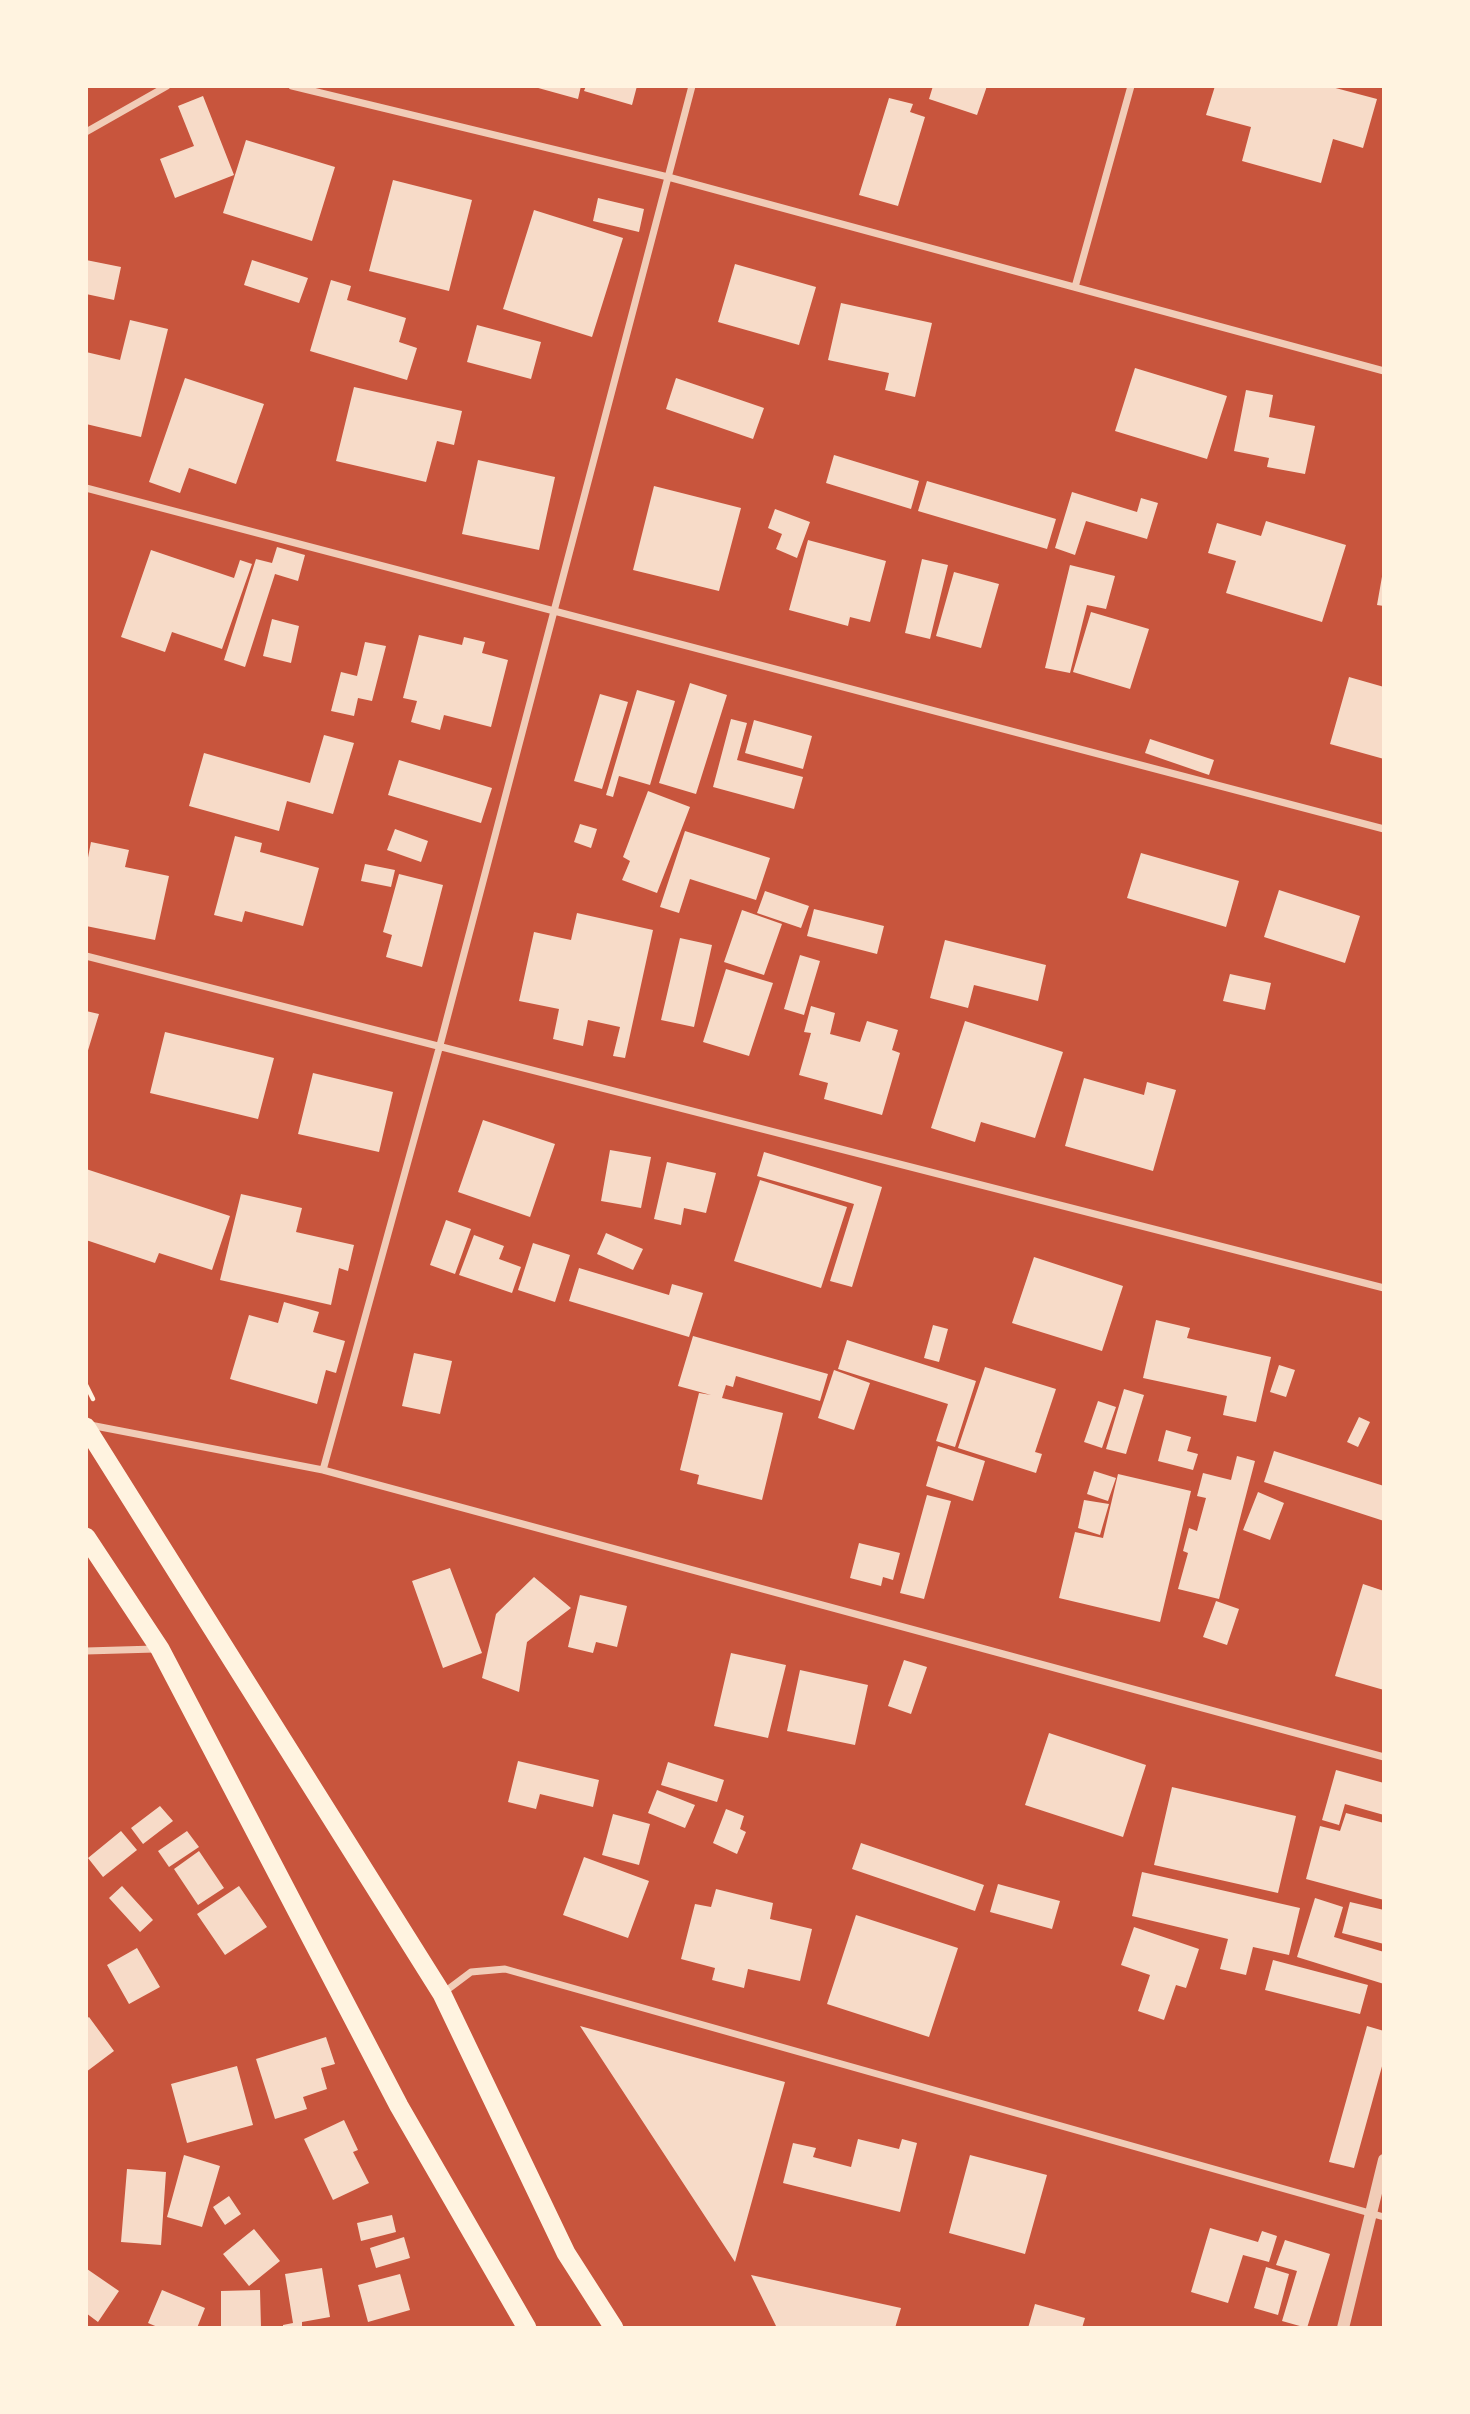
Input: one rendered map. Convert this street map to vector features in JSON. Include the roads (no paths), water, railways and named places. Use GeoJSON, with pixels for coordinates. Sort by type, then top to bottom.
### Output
{"type":"FeatureCollection","features":[{"type":"Feature","properties":{"kind":"highway"},"geometry":{"type":"LineString","coordinates":[[86,1426],[442,1994],[566,2253],[614,2328]]}},
{"type":"Feature","properties":{"kind":"highway"},"geometry":{"type":"LineString","coordinates":[[86,1537],[160,1649],[399,2106],[527,2328]]}},
{"type":"Feature","properties":{"kind":"street"},"geometry":{"type":"LineString","coordinates":[[86,132],[167,86]]}},
{"type":"Feature","properties":{"kind":"street"},"geometry":{"type":"LineString","coordinates":[[292,86],[668,177],[1384,372]]}},
{"type":"Feature","properties":{"kind":"street"},"geometry":{"type":"LineString","coordinates":[[323,1470],[440,1045],[692,86]]}},
{"type":"Feature","properties":{"kind":"street"},"geometry":{"type":"LineString","coordinates":[[1075,287],[1131,86]]}},
{"type":"Feature","properties":{"kind":"street"},"geometry":{"type":"LineString","coordinates":[[86,488],[1384,829]]}},
{"type":"Feature","properties":{"kind":"street"},"geometry":{"type":"LineString","coordinates":[[86,956],[1384,1288]]}},
{"type":"Feature","properties":{"kind":"street"},"geometry":{"type":"LineString","coordinates":[[86,1426],[323,1470],[1384,1757]]}},
{"type":"Feature","properties":{"kind":"street"},"geometry":{"type":"LineString","coordinates":[[86,1651],[160,1649]]}},
{"type":"Feature","properties":{"kind":"street"},"geometry":{"type":"LineString","coordinates":[[442,1994],[471,1972],[505,1969],[1384,2217]]}},
{"type":"Feature","properties":{"kind":"street"},"geometry":{"type":"LineString","coordinates":[[1343,2328],[1384,2160]]}}]}
